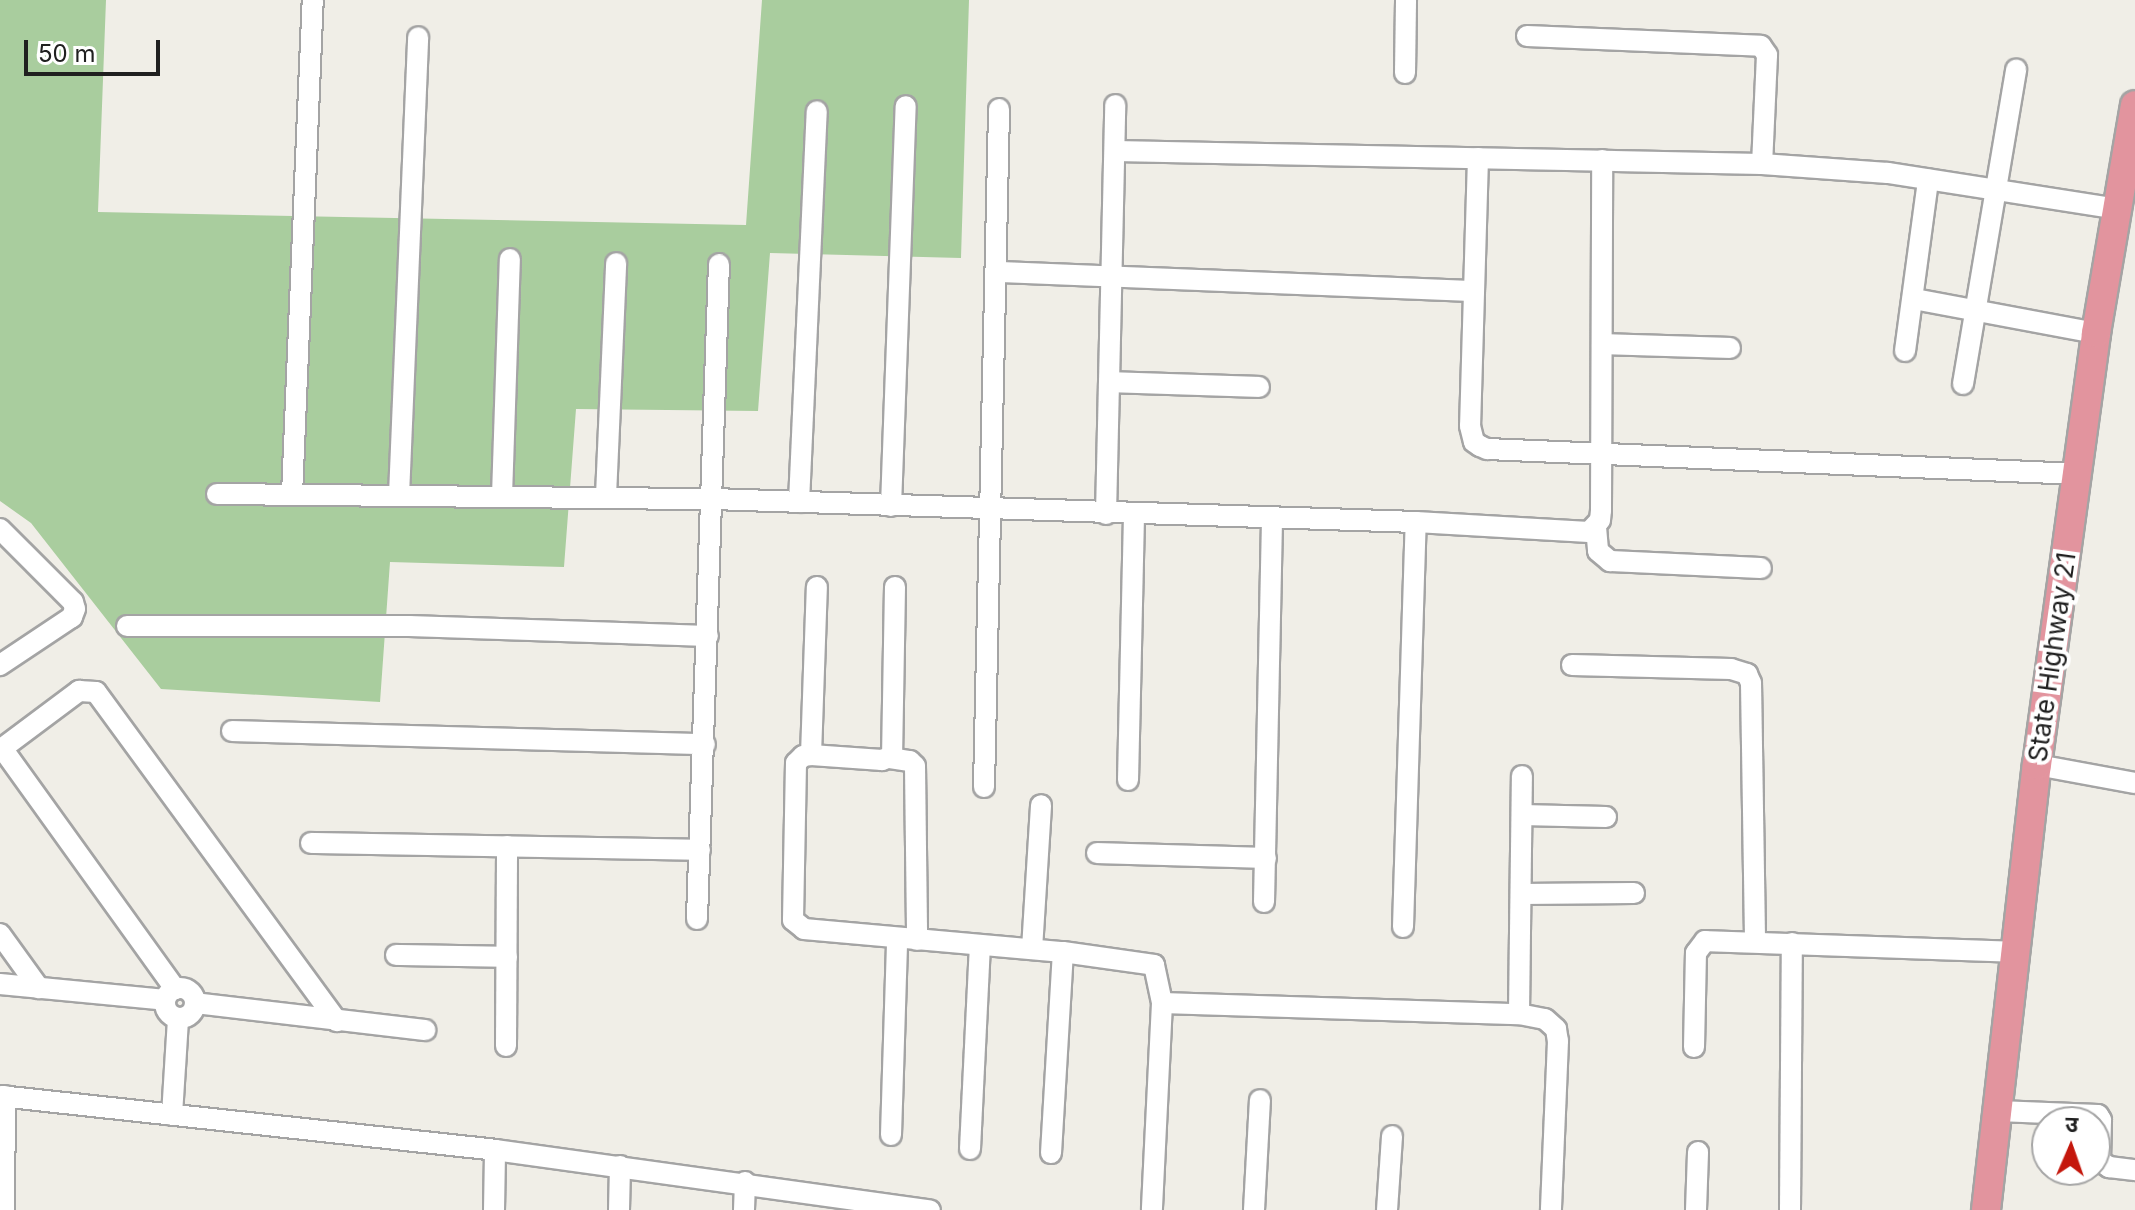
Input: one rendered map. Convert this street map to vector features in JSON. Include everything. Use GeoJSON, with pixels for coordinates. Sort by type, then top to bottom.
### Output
{"type":"FeatureCollection","features":[{"type":"Feature","properties":{"kind":"highway","name":"State Highway 21"},"geometry":{"type":"LineString","coordinates":[[1986,1210],[2037,765],[2096,333],[2135,105]]}},
{"type":"Feature","properties":{"kind":"street"},"geometry":{"type":"LineString","coordinates":[[292,495],[313,0]]}},
{"type":"Feature","properties":{"kind":"street"},"geometry":{"type":"LineString","coordinates":[[1405,73],[1406,0]]}},
{"type":"Feature","properties":{"kind":"street"},"geometry":{"type":"LineString","coordinates":[[1527,36],[1761,46],[1767,55],[1762,164]]}},
{"type":"Feature","properties":{"kind":"street"},"geometry":{"type":"LineString","coordinates":[[399,495],[418,37]]}},
{"type":"Feature","properties":{"kind":"street"},"geometry":{"type":"LineString","coordinates":[[1963,384],[2016,69]]}},
{"type":"Feature","properties":{"kind":"street"},"geometry":{"type":"LineString","coordinates":[[1106,514],[1115,105]]}},
{"type":"Feature","properties":{"kind":"street"},"geometry":{"type":"LineString","coordinates":[[891,506],[906,106]]}},
{"type":"Feature","properties":{"kind":"street"},"geometry":{"type":"LineString","coordinates":[[984,787],[993,508],[999,109]]}},
{"type":"Feature","properties":{"kind":"street"},"geometry":{"type":"LineString","coordinates":[[799,502],[817,111]]}},
{"type":"Feature","properties":{"kind":"street"},"geometry":{"type":"LineString","coordinates":[[1115,151],[1762,164],[1888,173],[2117,209]]}},
{"type":"Feature","properties":{"kind":"street"},"geometry":{"type":"LineString","coordinates":[[1478,158],[1470,426],[1474,442],[1487,449],[2078,474]]}},
{"type":"Feature","properties":{"kind":"street"},"geometry":{"type":"LineString","coordinates":[[1602,160],[1602,454],[1601,510],[1596,527],[1598,551],[1610,561],[1761,568]]}},
{"type":"Feature","properties":{"kind":"street"},"geometry":{"type":"LineString","coordinates":[[1905,351],[1928,180]]}},
{"type":"Feature","properties":{"kind":"street"},"geometry":{"type":"LineString","coordinates":[[502,496],[510,259]]}},
{"type":"Feature","properties":{"kind":"street"},"geometry":{"type":"LineString","coordinates":[[606,496],[616,263]]}},
{"type":"Feature","properties":{"kind":"street"},"geometry":{"type":"LineString","coordinates":[[697,919],[719,264]]}},
{"type":"Feature","properties":{"kind":"street"},"geometry":{"type":"LineString","coordinates":[[998,272],[1474,291]]}},
{"type":"Feature","properties":{"kind":"street"},"geometry":{"type":"LineString","coordinates":[[1914,299],[2096,333]]}},
{"type":"Feature","properties":{"kind":"street"},"geometry":{"type":"LineString","coordinates":[[1602,344],[1730,348]]}},
{"type":"Feature","properties":{"kind":"street"},"geometry":{"type":"LineString","coordinates":[[1109,382],[1259,387]]}},
{"type":"Feature","properties":{"kind":"street"},"geometry":{"type":"LineString","coordinates":[[217,494],[606,496],[1272,520],[1416,522],[1581,533],[1596,527]]}},
{"type":"Feature","properties":{"kind":"street"},"geometry":{"type":"LineString","coordinates":[[1128,780],[1134,515]]}},
{"type":"Feature","properties":{"kind":"street"},"geometry":{"type":"LineString","coordinates":[[1264,902],[1272,520]]}},
{"type":"Feature","properties":{"kind":"street"},"geometry":{"type":"LineString","coordinates":[[1403,927],[1416,522]]}},
{"type":"Feature","properties":{"kind":"street"},"geometry":{"type":"LineString","coordinates":[[0,529],[73,602],[75,609],[72,617],[0,665]]}},
{"type":"Feature","properties":{"kind":"street"},"geometry":{"type":"LineString","coordinates":[[811,755],[817,587]]}},
{"type":"Feature","properties":{"kind":"street"},"geometry":{"type":"LineString","coordinates":[[890,758],[893,751],[895,587]]}},
{"type":"Feature","properties":{"kind":"street"},"geometry":{"type":"LineString","coordinates":[[127,626],[409,626],[708,636]]}},
{"type":"Feature","properties":{"kind":"street"},"geometry":{"type":"LineString","coordinates":[[1572,665],[1731,669],[1747,674],[1751,683],[1755,941]]}},
{"type":"Feature","properties":{"kind":"street"},"geometry":{"type":"LineString","coordinates":[[178,1019],[166,1010],[170,994],[1,749],[79,691],[96,692],[337,1021]]}},
{"type":"Feature","properties":{"kind":"street"},"geometry":{"type":"LineString","coordinates":[[232,731],[705,744]]}},
{"type":"Feature","properties":{"kind":"street"},"geometry":{"type":"LineString","coordinates":[[891,1135],[907,939],[915,766],[910,761],[890,758],[811,755],[799,759],[795,768],[793,920],[804,929],[907,939],[980,946],[1063,952],[1149,962],[1158,969],[1162,1003],[1152,1210]]}},
{"type":"Feature","properties":{"kind":"street"},"geometry":{"type":"LineString","coordinates":[[2037,765],[2135,783]]}},
{"type":"Feature","properties":{"kind":"street"},"geometry":{"type":"LineString","coordinates":[[1519,1014],[1522,776]]}},
{"type":"Feature","properties":{"kind":"street"},"geometry":{"type":"LineString","coordinates":[[1032,949],[1041,805]]}},
{"type":"Feature","properties":{"kind":"street"},"geometry":{"type":"LineString","coordinates":[[1522,815],[1606,817]]}},
{"type":"Feature","properties":{"kind":"street"},"geometry":{"type":"LineString","coordinates":[[311,843],[700,850]]}},
{"type":"Feature","properties":{"kind":"street"},"geometry":{"type":"LineString","coordinates":[[506,1046],[507,846]]}},
{"type":"Feature","properties":{"kind":"street"},"geometry":{"type":"LineString","coordinates":[[1097,853],[1266,858]]}},
{"type":"Feature","properties":{"kind":"street"},"geometry":{"type":"LineString","coordinates":[[1521,894],[1634,893]]}},
{"type":"Feature","properties":{"kind":"street"},"geometry":{"type":"LineString","coordinates":[[0,934],[39,988]]}},
{"type":"Feature","properties":{"kind":"street"},"geometry":{"type":"LineString","coordinates":[[1694,1047],[1697,948],[1710,940],[2017,952]]}},
{"type":"Feature","properties":{"kind":"street"},"geometry":{"type":"LineString","coordinates":[[1790,1210],[1792,943]]}},
{"type":"Feature","properties":{"kind":"street"},"geometry":{"type":"LineString","coordinates":[[970,1149],[980,946]]}},
{"type":"Feature","properties":{"kind":"street"},"geometry":{"type":"LineString","coordinates":[[1051,1153],[1063,952]]}},
{"type":"Feature","properties":{"kind":"street"},"geometry":{"type":"LineString","coordinates":[[396,955],[507,957]]}},
{"type":"Feature","properties":{"kind":"street"},"geometry":{"type":"LineString","coordinates":[[0,984],[170,994],[189,990],[195,1003],[192,1013],[178,1019]]}},
{"type":"Feature","properties":{"kind":"street"},"geometry":{"type":"LineString","coordinates":[[195,1003],[425,1030]]}},
{"type":"Feature","properties":{"kind":"street"},"geometry":{"type":"LineString","coordinates":[[1162,1003],[1519,1014],[1545,1019],[1556,1029],[1551,1210]]}},
{"type":"Feature","properties":{"kind":"street"},"geometry":{"type":"LineString","coordinates":[[172,1115],[178,1019]]}},
{"type":"Feature","properties":{"kind":"street"},"geometry":{"type":"LineString","coordinates":[[4,1210],[2,1096],[495,1150],[745,1182],[861,1205],[930,1210]]}},
{"type":"Feature","properties":{"kind":"street"},"geometry":{"type":"LineString","coordinates":[[1254,1210],[1260,1100]]}},
{"type":"Feature","properties":{"kind":"street"},"geometry":{"type":"LineString","coordinates":[[1998,1111],[2098,1115],[2101,1120],[2100,1161],[2109,1167],[2135,1170]]}},
{"type":"Feature","properties":{"kind":"street"},"geometry":{"type":"LineString","coordinates":[[1387,1210],[1392,1136]]}},
{"type":"Feature","properties":{"kind":"street"},"geometry":{"type":"LineString","coordinates":[[494,1210],[495,1150]]}},
{"type":"Feature","properties":{"kind":"street"},"geometry":{"type":"LineString","coordinates":[[1696,1210],[1698,1152]]}},
{"type":"Feature","properties":{"kind":"street"},"geometry":{"type":"LineString","coordinates":[[619,1210],[620,1166]]}},
{"type":"Feature","properties":{"kind":"street"},"geometry":{"type":"LineString","coordinates":[[744,1210],[745,1182]]}},
{"type":"Feature","properties":{"kind":"green space"},"geometry":{"type":"Polygon","coordinates":[[[0,0],[106,0],[98,212],[746,225],[762,0],[969,0],[961,258],[770,253],[758,411],[576,409],[564,567],[390,562],[380,702],[161,689],[31,523],[0,501],[0,0]]]}}]}
